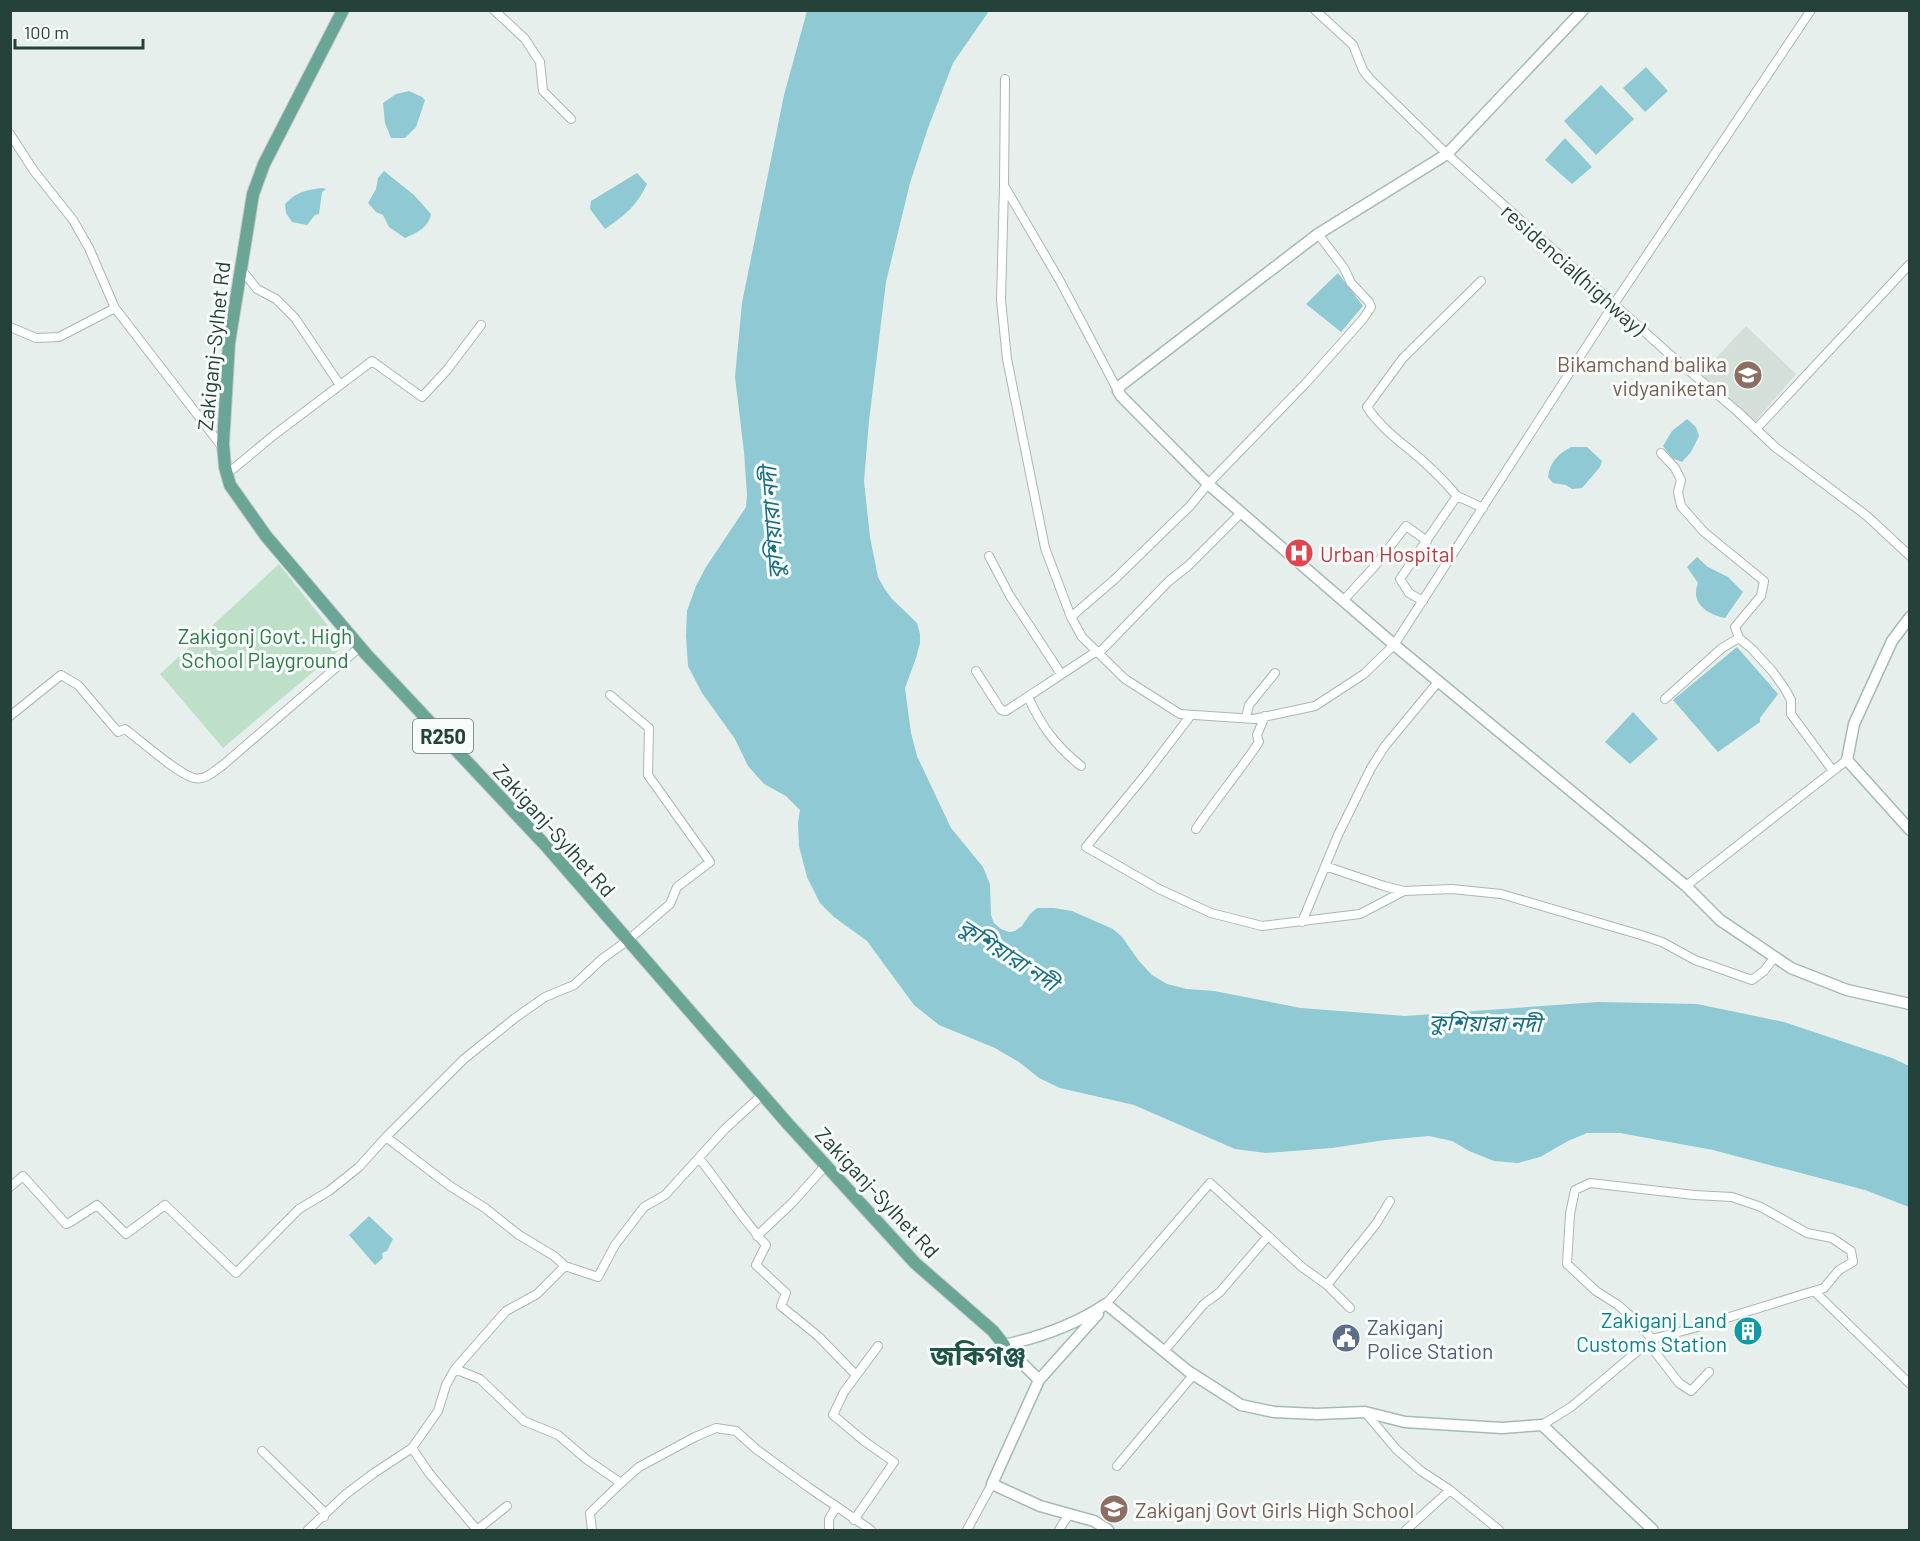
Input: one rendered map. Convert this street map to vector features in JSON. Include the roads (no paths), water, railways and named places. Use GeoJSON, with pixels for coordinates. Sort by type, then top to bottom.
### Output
{"type":"FeatureCollection","features":[{"type":"Feature","properties":{"kind":"main road","name":"Zakiganj-Sylhet Rd"},"geometry":{"type":"LineString","coordinates":[[343,10],[264,164],[253,194],[229,343],[223,416],[224,449],[230,485],[266,536],[360,647],[547,847],[762,1095],[915,1263],[993,1331],[1004,1345]]}},
{"type":"Feature","properties":{"kind":"street"},"geometry":{"type":"LineString","coordinates":[[494,10],[525,39],[540,62],[543,91],[571,119]]}},
{"type":"Feature","properties":{"kind":"street","name":"residencial(highway)"},"geometry":{"type":"LineString","coordinates":[[1315,10],[1353,45],[1363,70],[1376,86],[1447,154],[1775,447],[1867,516],[1910,555]]}},
{"type":"Feature","properties":{"kind":"street"},"geometry":{"type":"LineString","coordinates":[[1118,390],[1120,386],[1318,234],[1447,154],[1583,10]]}},
{"type":"Feature","properties":{"kind":"street"},"geometry":{"type":"LineString","coordinates":[[1005,79],[1005,186],[1001,300],[1007,359],[1045,548],[1071,617],[1082,637],[1125,679],[1180,714],[1246,718],[1315,705],[1364,674],[1394,645],[1614,304],[1811,10]]}},
{"type":"Feature","properties":{"kind":"street"},"geometry":{"type":"LineString","coordinates":[[10,134],[34,171],[73,220],[89,248],[115,308],[224,449]]}},
{"type":"Feature","properties":{"kind":"street"},"geometry":{"type":"LineString","coordinates":[[1005,186],[1060,281],[1120,396],[1208,484],[1394,645],[1686,886],[1720,920],[1791,968],[1847,990],[1910,1004]]}},
{"type":"Feature","properties":{"kind":"street"},"geometry":{"type":"LineString","coordinates":[[1071,617],[1163,533],[1278,413],[1363,319],[1371,307],[1351,283],[1344,268],[1318,234]]}},
{"type":"Feature","properties":{"kind":"street"},"geometry":{"type":"LineString","coordinates":[[1756,429],[1910,264]]}},
{"type":"Feature","properties":{"kind":"street"},"geometry":{"type":"LineString","coordinates":[[240,268],[257,289],[276,299],[295,318],[340,385]]}},
{"type":"Feature","properties":{"kind":"street"},"geometry":{"type":"LineString","coordinates":[[1481,281],[1404,358],[1367,407],[1388,432],[1423,461],[1458,496],[1483,508]]}},
{"type":"Feature","properties":{"kind":"street"},"geometry":{"type":"LineString","coordinates":[[10,327],[36,338],[59,338],[115,308]]}},
{"type":"Feature","properties":{"kind":"street"},"geometry":{"type":"LineString","coordinates":[[227,474],[274,435],[372,361],[422,398],[447,370],[481,325]]}},
{"type":"Feature","properties":{"kind":"street"},"geometry":{"type":"LineString","coordinates":[[1661,453],[1681,480],[1678,492],[1681,506],[1704,532],[1764,581],[1761,596],[1735,627],[1739,638],[1766,664],[1785,689],[1791,700],[1791,714],[1833,771]]}},
{"type":"Feature","properties":{"kind":"street"},"geometry":{"type":"LineString","coordinates":[[1423,601],[1409,593],[1400,579],[1458,496]]}},
{"type":"Feature","properties":{"kind":"street"},"geometry":{"type":"LineString","coordinates":[[976,671],[1001,710],[1006,711],[1013,708],[1061,674],[1098,652],[1241,513]]}},
{"type":"Feature","properties":{"kind":"street"},"geometry":{"type":"LineString","coordinates":[[1343,601],[1374,567],[1406,526],[1427,541]]}},
{"type":"Feature","properties":{"kind":"street"},"geometry":{"type":"LineString","coordinates":[[989,556],[1011,596],[1061,674]]}},
{"type":"Feature","properties":{"kind":"street"},"geometry":{"type":"LineString","coordinates":[[1686,886],[1846,760],[1854,724],[1892,641],[1910,617]]}},
{"type":"Feature","properties":{"kind":"street"},"geometry":{"type":"LineString","coordinates":[[1665,699],[1722,648],[1739,638]]}},
{"type":"Feature","properties":{"kind":"street"},"geometry":{"type":"LineString","coordinates":[[10,716],[61,675],[78,686],[118,732],[125,729],[181,772],[195,779],[207,777],[360,647]]}},
{"type":"Feature","properties":{"kind":"street"},"geometry":{"type":"LineString","coordinates":[[1246,718],[1249,705],[1275,673]]}},
{"type":"Feature","properties":{"kind":"street"},"geometry":{"type":"LineString","coordinates":[[1302,922],[1338,835],[1371,768],[1384,746],[1438,682]]}},
{"type":"Feature","properties":{"kind":"street"},"geometry":{"type":"LineString","coordinates":[[10,1187],[23,1176],[66,1224],[98,1205],[126,1234],[165,1204],[236,1273],[299,1209],[329,1191],[359,1167],[464,1059],[545,998],[574,985],[602,959],[670,904],[677,887],[710,862],[648,775],[649,728],[610,695]]}},
{"type":"Feature","properties":{"kind":"street"},"geometry":{"type":"LineString","coordinates":[[1028,697],[1052,739],[1081,766]]}},
{"type":"Feature","properties":{"kind":"street"},"geometry":{"type":"LineString","coordinates":[[1191,715],[1086,847],[1160,889],[1211,913],[1263,926],[1360,914],[1404,891]]}},
{"type":"Feature","properties":{"kind":"street"},"geometry":{"type":"LineString","coordinates":[[1196,829],[1259,742],[1257,735],[1265,716]]}},
{"type":"Feature","properties":{"kind":"street"},"geometry":{"type":"LineString","coordinates":[[1846,760],[1910,830]]}},
{"type":"Feature","properties":{"kind":"street"},"geometry":{"type":"LineString","coordinates":[[1325,866],[1404,891],[1452,889],[1501,894],[1662,942],[1695,960],[1752,980],[1775,957]]}},
{"type":"Feature","properties":{"kind":"street"},"geometry":{"type":"LineString","coordinates":[[386,1137],[450,1186],[519,1235],[554,1256],[565,1266],[598,1277],[615,1245],[644,1207],[665,1194],[725,1129],[762,1095]]}},
{"type":"Feature","properties":{"kind":"street"},"geometry":{"type":"LineString","coordinates":[[699,1158],[766,1245],[756,1264],[786,1293],[781,1306],[818,1336],[856,1375]]}},
{"type":"Feature","properties":{"kind":"street"},"geometry":{"type":"LineString","coordinates":[[758,1236],[826,1165]]}},
{"type":"Feature","properties":{"kind":"street"},"geometry":{"type":"LineString","coordinates":[[967,1530],[992,1484],[1039,1380],[1210,1183],[1302,1267],[1327,1285],[1350,1308]]}},
{"type":"Feature","properties":{"kind":"street"},"geometry":{"type":"LineString","coordinates":[[1106,1304],[1194,1374],[1241,1405],[1274,1412],[1317,1414],[1365,1412],[1405,1422],[1502,1428],[1542,1425],[1571,1407],[1650,1341],[1824,1288],[1839,1270],[1853,1262],[1851,1251],[1832,1238],[1807,1233],[1761,1207],[1732,1197],[1590,1183],[1575,1190],[1570,1214],[1567,1264],[1596,1291],[1618,1305],[1635,1320],[1650,1341],[1679,1383],[1691,1390],[1709,1372]]}},
{"type":"Feature","properties":{"kind":"street"},"geometry":{"type":"LineString","coordinates":[[1327,1285],[1376,1224],[1390,1201]]}},
{"type":"Feature","properties":{"kind":"street"},"geometry":{"type":"LineString","coordinates":[[1164,1351],[1204,1304],[1220,1292],[1268,1236]]}},
{"type":"Feature","properties":{"kind":"street"},"geometry":{"type":"LineString","coordinates":[[308,1530],[346,1494],[412,1448],[438,1411],[446,1385],[455,1369],[506,1311],[537,1294],[565,1266]]}},
{"type":"Feature","properties":{"kind":"street"},"geometry":{"type":"LineString","coordinates":[[1814,1291],[1910,1384]]}},
{"type":"Feature","properties":{"kind":"street"},"geometry":{"type":"LineString","coordinates":[[1004,1345],[1028,1340],[1071,1325],[1106,1304]]}},
{"type":"Feature","properties":{"kind":"street"},"geometry":{"type":"LineString","coordinates":[[1004,1345],[1039,1380]]}},
{"type":"Feature","properties":{"kind":"street"},"geometry":{"type":"LineString","coordinates":[[854,1520],[894,1462],[833,1415],[844,1392],[878,1346]]}},
{"type":"Feature","properties":{"kind":"street"},"geometry":{"type":"LineString","coordinates":[[455,1369],[480,1379],[524,1421],[558,1435],[586,1459],[621,1483]]}},
{"type":"Feature","properties":{"kind":"street"},"geometry":{"type":"LineString","coordinates":[[1117,1466],[1194,1374]]}},
{"type":"Feature","properties":{"kind":"street"},"geometry":{"type":"LineString","coordinates":[[1365,1412],[1396,1449],[1421,1471],[1450,1490],[1499,1530]]}},
{"type":"Feature","properties":{"kind":"street"},"geometry":{"type":"LineString","coordinates":[[1542,1425],[1653,1530]]}},
{"type":"Feature","properties":{"kind":"street"},"geometry":{"type":"LineString","coordinates":[[592,1530],[590,1513],[639,1467],[716,1428],[736,1431],[756,1449],[871,1530]]}},
{"type":"Feature","properties":{"kind":"street"},"geometry":{"type":"LineString","coordinates":[[412,1448],[429,1473],[477,1530],[507,1506]]}},
{"type":"Feature","properties":{"kind":"street"},"geometry":{"type":"LineString","coordinates":[[262,1451],[319,1506],[324,1512],[324,1517]]}},
{"type":"Feature","properties":{"kind":"street"},"geometry":{"type":"LineString","coordinates":[[992,1484],[1040,1506],[1094,1521],[1108,1530]]}},
{"type":"Feature","properties":{"kind":"street"},"geometry":{"type":"LineString","coordinates":[[1407,1530],[1450,1490]]}},
{"type":"Feature","properties":{"kind":"street"},"geometry":{"type":"LineString","coordinates":[[829,1530],[829,1519],[836,1507]]}},
{"type":"Feature","properties":{"kind":"street"},"geometry":{"type":"LineString","coordinates":[[1059,1530],[1069,1514]]}},
{"type":"Feature","properties":{"kind":"water","name":"কুশিয়ারা নদী"},"geometry":{"type":"Polygon","coordinates":[[[807,11],[989,11],[953,63],[910,183],[886,282],[864,481],[870,537],[878,577],[892,599],[917,623],[920,634],[916,658],[905,688],[911,733],[917,756],[951,828],[983,867],[990,884],[991,915],[994,923],[1009,932],[1022,926],[1037,908],[1072,911],[1113,929],[1152,975],[1167,984],[1301,1008],[1405,1016],[1598,1002],[1697,1004],[1784,1022],[1892,1058],[1909,1066],[1909,1207],[1865,1190],[1713,1150],[1620,1133],[1587,1133],[1540,1157],[1518,1163],[1494,1161],[1452,1141],[1429,1136],[1332,1148],[1266,1153],[1235,1149],[1134,1105],[1060,1088],[1039,1078],[1019,1062],[995,1048],[939,1025],[914,1005],[867,941],[834,917],[820,903],[807,877],[799,846],[800,810],[786,796],[764,784],[748,766],[735,739],[702,693],[688,666],[686,636],[687,611],[696,586],[746,507],[744,452],[735,377],[742,303],[784,95],[807,11]]]}},
{"type":"Feature","properties":{"kind":"water"},"geometry":{"type":"Polygon","coordinates":[[[1646,67],[1668,91],[1645,112],[1623,88],[1646,67]]]}},
{"type":"Feature","properties":{"kind":"water"},"geometry":{"type":"Polygon","coordinates":[[[1601,85],[1634,119],[1596,155],[1564,121],[1601,85]]]}},
{"type":"Feature","properties":{"kind":"water"},"geometry":{"type":"Polygon","coordinates":[[[409,91],[425,100],[416,127],[405,138],[391,138],[385,123],[383,103],[396,94],[409,91]]]}},
{"type":"Feature","properties":{"kind":"water"},"geometry":{"type":"Polygon","coordinates":[[[1565,138],[1592,167],[1572,184],[1545,160],[1565,138]]]}},
{"type":"Feature","properties":{"kind":"water"},"geometry":{"type":"Polygon","coordinates":[[[384,171],[414,195],[431,214],[425,226],[405,238],[389,227],[383,215],[376,212],[368,203],[376,189],[378,178],[384,171]]]}},
{"type":"Feature","properties":{"kind":"water"},"geometry":{"type":"Polygon","coordinates":[[[637,173],[647,184],[639,199],[605,229],[590,209],[591,201],[637,173]]]}},
{"type":"Feature","properties":{"kind":"water"},"geometry":{"type":"Polygon","coordinates":[[[326,189],[322,192],[319,214],[315,215],[307,225],[292,222],[286,213],[285,204],[302,192],[326,189]]]}},
{"type":"Feature","properties":{"kind":"water"},"geometry":{"type":"Polygon","coordinates":[[[1338,273],[1363,306],[1341,332],[1306,304],[1338,273]]]}},
{"type":"Feature","properties":{"kind":"water"},"geometry":{"type":"Polygon","coordinates":[[[1687,419],[1696,427],[1699,436],[1691,452],[1682,462],[1672,458],[1663,446],[1672,431],[1687,419]]]}},
{"type":"Feature","properties":{"kind":"water"},"geometry":{"type":"Polygon","coordinates":[[[1571,447],[1587,447],[1602,461],[1600,467],[1582,488],[1572,489],[1566,485],[1553,483],[1548,477],[1555,459],[1571,447]]]}},
{"type":"Feature","properties":{"kind":"water"},"geometry":{"type":"Polygon","coordinates":[[[1697,557],[1708,567],[1728,577],[1743,592],[1725,618],[1712,614],[1698,602],[1696,590],[1698,583],[1687,567],[1697,557]]]}},
{"type":"Feature","properties":{"kind":"water"},"geometry":{"type":"Polygon","coordinates":[[[1737,647],[1778,694],[1760,718],[1760,722],[1718,752],[1673,700],[1737,647]]]}},
{"type":"Feature","properties":{"kind":"water"},"geometry":{"type":"Polygon","coordinates":[[[1633,712],[1658,739],[1630,764],[1605,742],[1633,712]]]}},
{"type":"Feature","properties":{"kind":"water"},"geometry":{"type":"Polygon","coordinates":[[[369,1216],[393,1239],[387,1251],[382,1253],[383,1258],[375,1265],[349,1235],[369,1216]]]}},
{"type":"Feature","properties":{"kind":"place","name":"Bikamchand balika vidyaniketan"},"geometry":{"type":"Point","coordinates":[1748,375]}},
{"type":"Feature","properties":{"kind":"place","name":"Urban Hospital"},"geometry":{"type":"Point","coordinates":[1299,553]}},
{"type":"Feature","properties":{"kind":"place","name":"Zakiganj Land Customs Station"},"geometry":{"type":"Point","coordinates":[1748,1331]}},
{"type":"Feature","properties":{"kind":"place","name":"Zakiganj Police Station"},"geometry":{"type":"Point","coordinates":[1346,1338]}},
{"type":"Feature","properties":{"kind":"place","name":"Zakiganj Govt Girls High School"},"geometry":{"type":"Point","coordinates":[1114,1509]}},
{"type":"Feature","properties":{"kind":"district","name":"জকিগঞ্জ"},"geometry":{"type":"Point","coordinates":[978,1354]}},
{"type":"Feature","properties":{"kind":"park label","name":"Zakigonj Govt. High School Playground"},"geometry":{"type":"Point","coordinates":[265,647]}}]}
